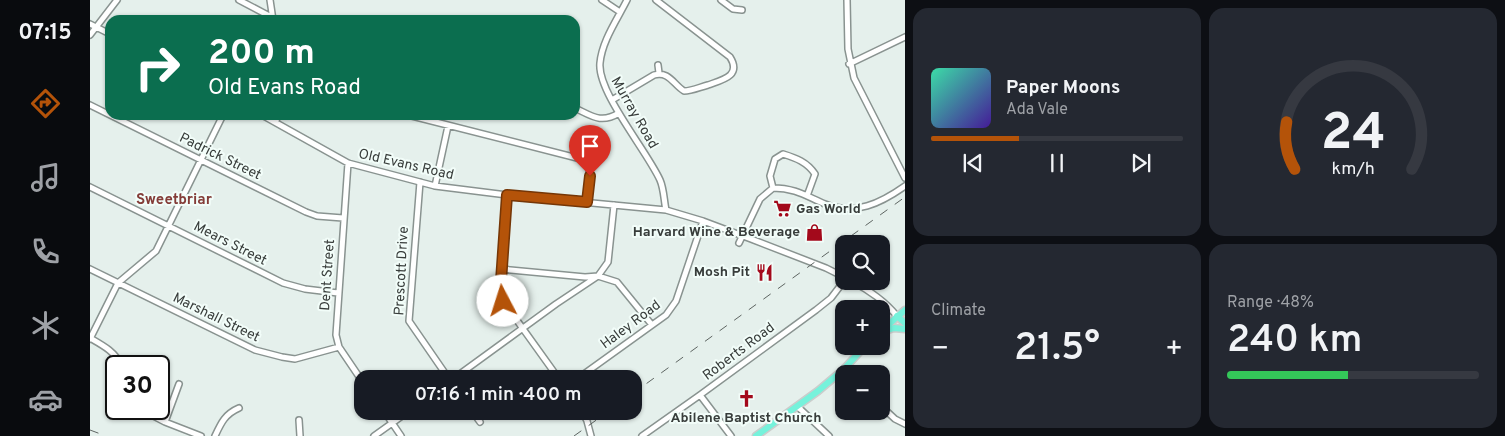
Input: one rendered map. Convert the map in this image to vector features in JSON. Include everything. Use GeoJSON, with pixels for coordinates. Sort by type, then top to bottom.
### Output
{"type":"FeatureCollection","features":[{"type":"Feature","properties":{"kind":"main road"},"geometry":{"type":"LineString","coordinates":[[890,323],[905,310]]}},
{"type":"Feature","properties":{"kind":"main road"},"geometry":{"type":"LineString","coordinates":[[897,316],[905,323]]}},
{"type":"Feature","properties":{"kind":"main road"},"geometry":{"type":"LineString","coordinates":[[890,329],[905,329]]}},
{"type":"Feature","properties":{"kind":"main road"},"geometry":{"type":"LineString","coordinates":[[851,365],[859,355]]}},
{"type":"Feature","properties":{"kind":"main road"},"geometry":{"type":"LineString","coordinates":[[756,436],[835,379]]}},
{"type":"Feature","properties":{"kind":"street"},"geometry":{"type":"LineString","coordinates":[[90,35],[92,25],[117,0]]}},
{"type":"Feature","properties":{"kind":"street"},"geometry":{"type":"LineString","coordinates":[[239,0],[267,15]]}},
{"type":"Feature","properties":{"kind":"street"},"geometry":{"type":"LineString","coordinates":[[270,0],[273,15]]}},
{"type":"Feature","properties":{"kind":"street"},"geometry":{"type":"LineString","coordinates":[[602,0],[620,12]]}},
{"type":"Feature","properties":{"kind":"street","name":"Murray Road"},"geometry":{"type":"LineString","coordinates":[[627,0],[606,40],[600,64],[600,75],[619,113],[660,182],[666,210]]}},
{"type":"Feature","properties":{"kind":"street"},"geometry":{"type":"LineString","coordinates":[[612,100],[660,73],[670,77],[684,91],[724,80],[732,74],[733,61],[730,56],[656,0]]}},
{"type":"Feature","properties":{"kind":"street"},"geometry":{"type":"LineString","coordinates":[[721,0],[733,9],[742,10]]}},
{"type":"Feature","properties":{"kind":"street"},"geometry":{"type":"LineString","coordinates":[[847,0],[848,49],[854,78],[905,178]]}},
{"type":"Feature","properties":{"kind":"street"},"geometry":{"type":"LineString","coordinates":[[92,25],[105,32]]}},
{"type":"Feature","properties":{"kind":"street"},"geometry":{"type":"LineString","coordinates":[[850,64],[905,37]]}},
{"type":"Feature","properties":{"kind":"street"},"geometry":{"type":"LineString","coordinates":[[658,65],[660,73]]}},
{"type":"Feature","properties":{"kind":"street","name":"Padrick Street"},"geometry":{"type":"LineString","coordinates":[[90,106],[105,113]]}},
{"type":"Feature","properties":{"kind":"street"},"geometry":{"type":"LineString","coordinates":[[580,110],[596,118],[604,119],[619,113]]}},
{"type":"Feature","properties":{"kind":"street","name":"Padrick Street"},"geometry":{"type":"LineString","coordinates":[[118,120],[306,212],[317,216],[343,218]]}},
{"type":"Feature","properties":{"kind":"street"},"geometry":{"type":"LineString","coordinates":[[116,355],[108,348],[90,339],[118,283],[156,251],[221,120]]}},
{"type":"Feature","properties":{"kind":"street","name":"Old Evans Road"},"geometry":{"type":"LineString","coordinates":[[271,120],[348,163],[435,186],[507,195],[666,210],[703,221],[835,274]]}},
{"type":"Feature","properties":{"kind":"street"},"geometry":{"type":"LineString","coordinates":[[426,120],[585,160],[589,166],[590,176],[587,202]]}},
{"type":"Feature","properties":{"kind":"street"},"geometry":{"type":"LineString","coordinates":[[435,186],[448,126]]}},
{"type":"Feature","properties":{"kind":"street"},"geometry":{"type":"LineString","coordinates":[[773,188],[770,176],[775,159],[783,154],[810,166],[815,174],[807,196]]}},
{"type":"Feature","properties":{"kind":"street","name":"Dent Street"},"geometry":{"type":"LineString","coordinates":[[348,163],[336,335],[339,347],[355,370]]}},
{"type":"Feature","properties":{"kind":"street","name":"Prescott Drive"},"geometry":{"type":"LineString","coordinates":[[420,182],[409,320],[443,370]]}},
{"type":"Feature","properties":{"kind":"street"},"geometry":{"type":"LineString","coordinates":[[739,243],[760,199],[773,188],[790,189],[832,206],[855,209],[878,203],[905,186]]}},
{"type":"Feature","properties":{"kind":"street","name":"Mears Street"},"geometry":{"type":"LineString","coordinates":[[90,187],[283,283],[338,293]]}},
{"type":"Feature","properties":{"kind":"street"},"geometry":{"type":"LineString","coordinates":[[507,195],[501,269],[503,301],[553,370]]}},
{"type":"Feature","properties":{"kind":"street"},"geometry":{"type":"LineString","coordinates":[[465,370],[598,276],[605,268],[608,255],[614,206]]}},
{"type":"Feature","properties":{"kind":"street","name":"Haley Road"},"geometry":{"type":"LineString","coordinates":[[590,370],[666,314],[676,302],[703,221]]}},
{"type":"Feature","properties":{"kind":"street","name":"Marshall Street"},"geometry":{"type":"LineString","coordinates":[[90,269],[243,345],[270,354],[295,359],[339,347]]}},
{"type":"Feature","properties":{"kind":"street"},"geometry":{"type":"LineString","coordinates":[[501,269],[585,277],[598,276],[617,282],[652,325]]}},
{"type":"Feature","properties":{"kind":"street","name":"Roberts Road"},"geometry":{"type":"LineString","coordinates":[[642,436],[816,310],[831,298],[836,290]]}},
{"type":"Feature","properties":{"kind":"street"},"geometry":{"type":"LineString","coordinates":[[868,290],[891,308],[897,316]]}},
{"type":"Feature","properties":{"kind":"street"},"geometry":{"type":"LineString","coordinates":[[165,422],[179,384]]}},
{"type":"Feature","properties":{"kind":"street"},"geometry":{"type":"LineString","coordinates":[[700,395],[731,436]]}},
{"type":"Feature","properties":{"kind":"street"},"geometry":{"type":"LineString","coordinates":[[798,407],[829,436]]}},
{"type":"Feature","properties":{"kind":"street"},"geometry":{"type":"LineString","coordinates":[[215,436],[223,418],[229,412],[239,408]]}},
{"type":"Feature","properties":{"kind":"street"},"geometry":{"type":"LineString","coordinates":[[890,414],[905,424]]}},
{"type":"Feature","properties":{"kind":"street"},"geometry":{"type":"LineString","coordinates":[[161,420],[201,436]]}},
{"type":"Feature","properties":{"kind":"street"},"geometry":{"type":"LineString","coordinates":[[299,420],[300,436]]}},
{"type":"Feature","properties":{"kind":"street"},"geometry":{"type":"LineString","coordinates":[[390,420],[401,436]]}},
{"type":"Feature","properties":{"kind":"street"},"geometry":{"type":"LineString","coordinates":[[374,436],[396,420]]}},
{"type":"Feature","properties":{"kind":"street"},"geometry":{"type":"LineString","coordinates":[[586,420],[591,436]]}},
{"type":"Feature","properties":{"kind":"railway"},"geometry":{"type":"LineString","coordinates":[[642,387],[905,197]]}},
{"type":"Feature","properties":{"kind":"railway"},"geometry":{"type":"LineString","coordinates":[[574,436],[596,420]]}},
{"type":"Feature","properties":{"kind":"railway"},"geometry":{"type":"LineString","coordinates":[[90,430],[106,436]]}},
{"type":"Feature","properties":{"kind":"place","name":"Gas World"},"geometry":{"type":"Point","coordinates":[782,209]}},
{"type":"Feature","properties":{"kind":"place","name":"Harvard Wine & Beverage"},"geometry":{"type":"Point","coordinates":[814,232]}},
{"type":"Feature","properties":{"kind":"place","name":"Mosh Pit"},"geometry":{"type":"Point","coordinates":[764,272]}},
{"type":"Feature","properties":{"kind":"place","name":"Abilene Baptist Church"},"geometry":{"type":"Point","coordinates":[746,398]}},
{"type":"Feature","properties":{"kind":"district","name":"Sweetbriar"},"geometry":{"type":"Point","coordinates":[174,200]}},
{"type":"Feature","properties":{"kind":"route"},"geometry":{"type":"LineString","coordinates":[[503,301],[501,281],[507,195],[587,202],[590,176]]}}]}
